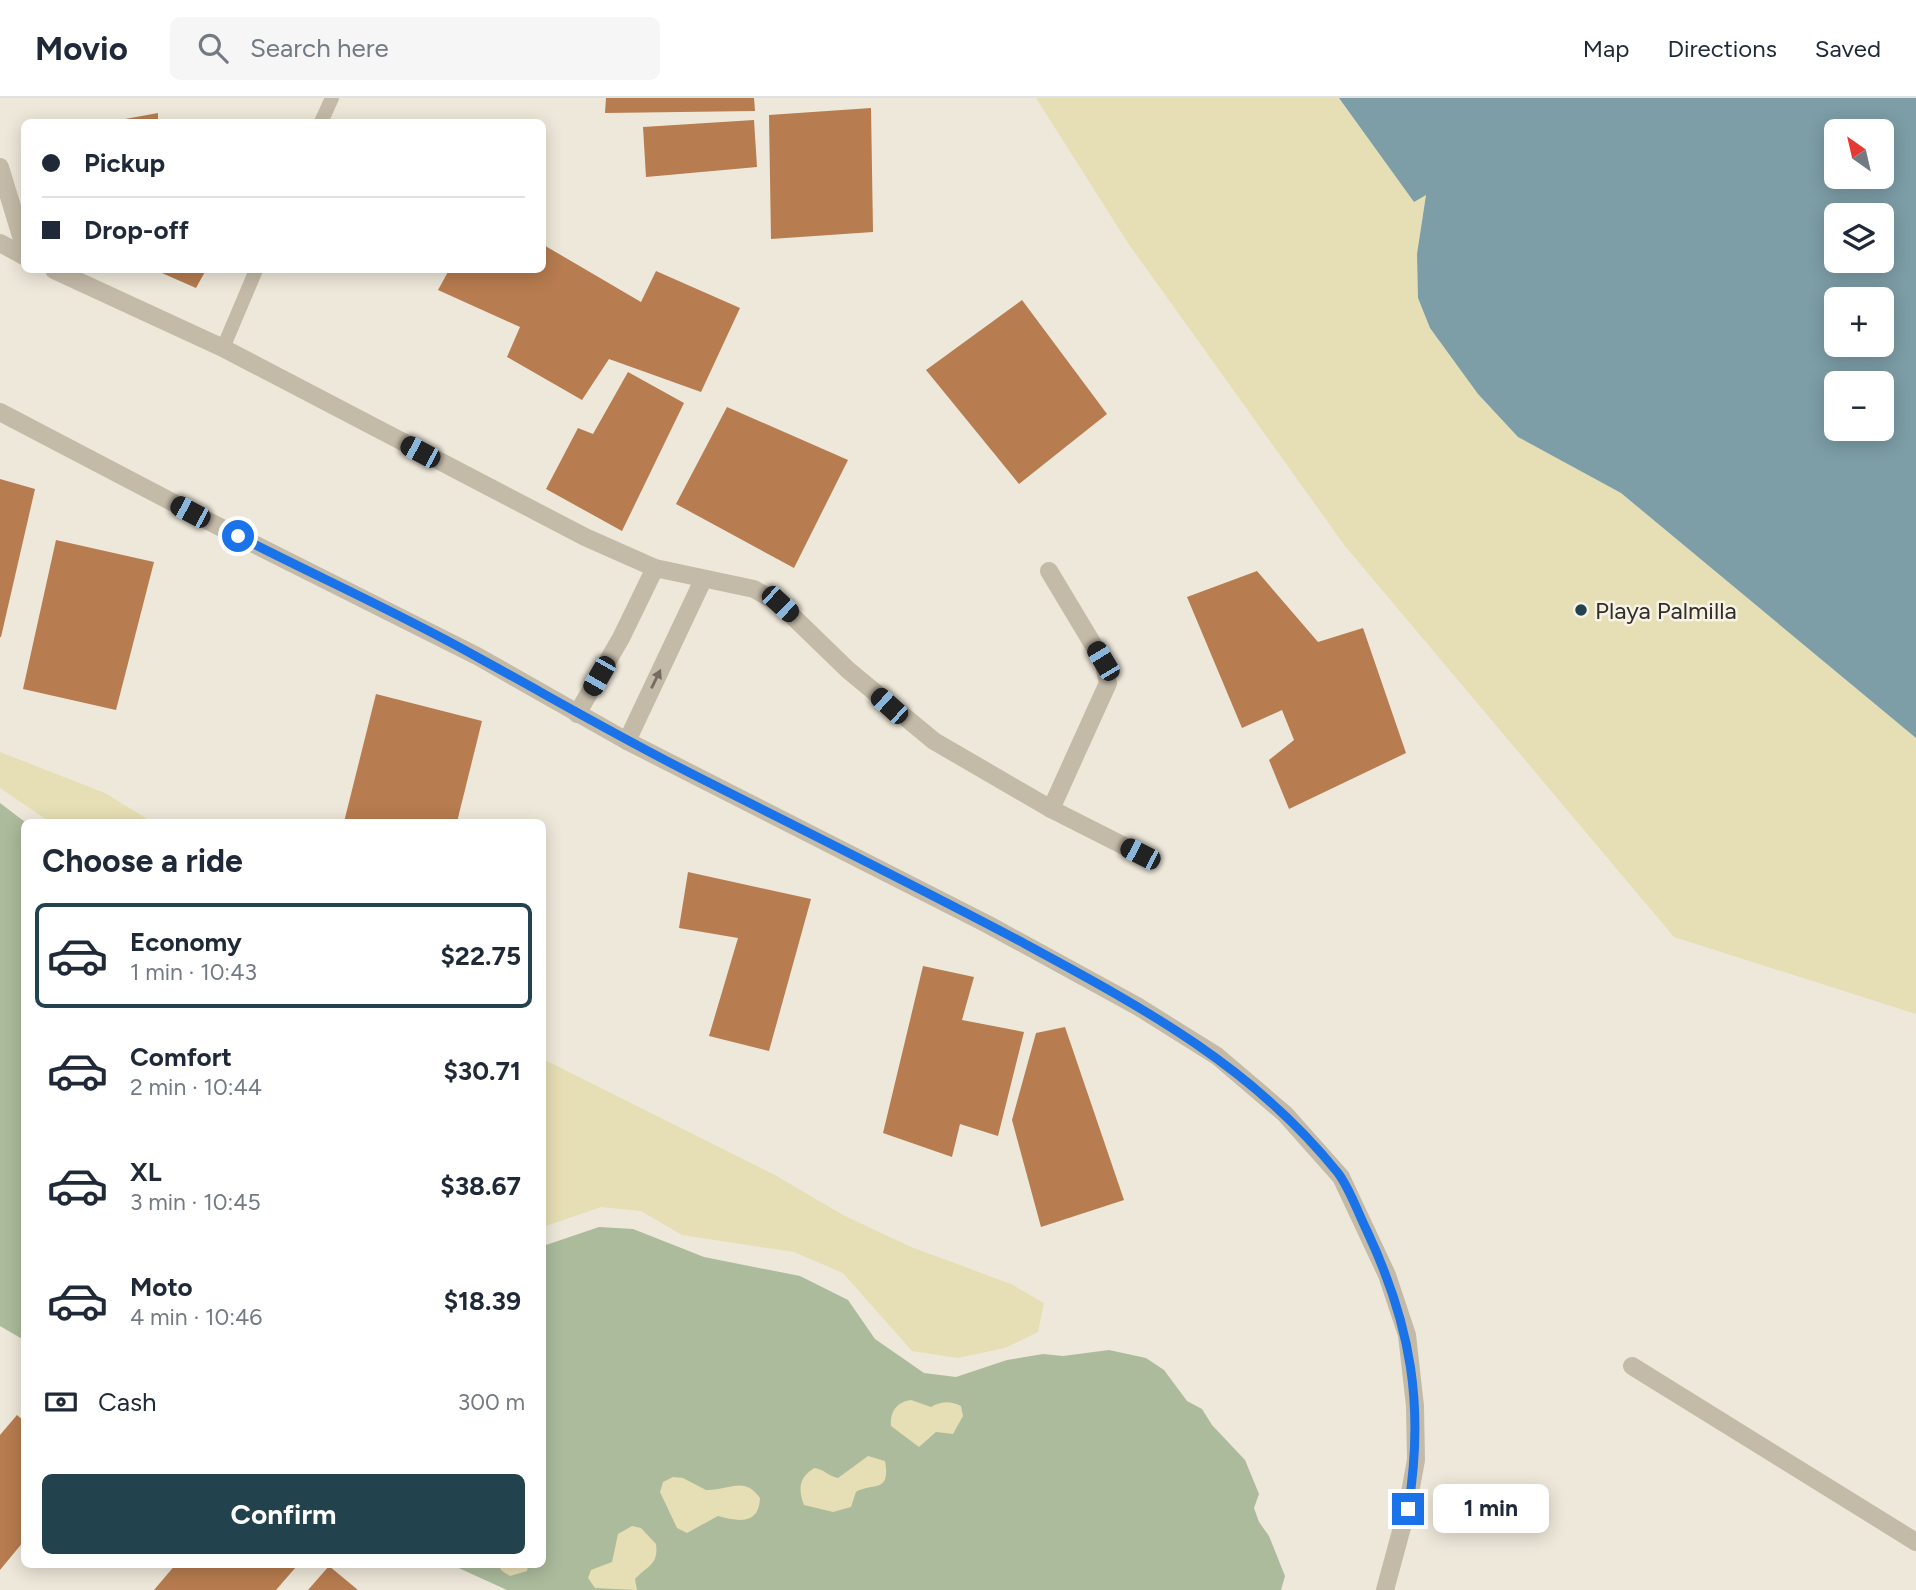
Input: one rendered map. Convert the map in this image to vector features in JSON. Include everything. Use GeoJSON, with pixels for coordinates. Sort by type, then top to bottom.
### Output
{"type":"FeatureCollection","features":[{"type":"Feature","properties":{"kind":"street"},"geometry":{"type":"LineString","coordinates":[[0,167],[21,236]]}},
{"type":"Feature","properties":{"kind":"street"},"geometry":{"type":"LineString","coordinates":[[0,243],[21,254]]}},
{"type":"Feature","properties":{"kind":"street"},"geometry":{"type":"LineString","coordinates":[[60,273],[223,348],[529,509],[655,568],[754,589],[780,604],[848,670],[934,741],[1051,809],[1140,854]]}},
{"type":"Feature","properties":{"kind":"street"},"geometry":{"type":"LineString","coordinates":[[0,412],[214,524],[477,656],[627,741],[987,924],[1137,1006],[1217,1056],[1285,1114],[1341,1177],[1391,1287],[1407,1335],[1415,1406],[1416,1460],[1408,1509],[1384,1590]]}},
{"type":"Feature","properties":{"kind":"street"},"geometry":{"type":"LineString","coordinates":[[577,714],[621,638],[655,568]]}},
{"type":"Feature","properties":{"kind":"street"},"geometry":{"type":"LineString","coordinates":[[1049,571],[1103,661],[1108,683],[1051,809]]}},
{"type":"Feature","properties":{"kind":"street"},"geometry":{"type":"LineString","coordinates":[[627,741],[704,580]]}},
{"type":"Feature","properties":{"kind":"street"},"geometry":{"type":"LineString","coordinates":[[1632,1366],[1916,1542]]}},
{"type":"Feature","properties":{"kind":"lane"},"geometry":{"type":"LineString","coordinates":[[322,119],[332,98]]}},
{"type":"Feature","properties":{"kind":"lane"},"geometry":{"type":"LineString","coordinates":[[223,348],[255,273]]}},
{"type":"Feature","properties":{"kind":"green space"},"geometry":{"type":"Polygon","coordinates":[[[0,803],[21,819],[21,1338],[0,1326],[0,803]]]}},
{"type":"Feature","properties":{"kind":"green space"},"geometry":{"type":"Polygon","coordinates":[[[599,1227],[633,1229],[704,1257],[800,1276],[848,1300],[875,1339],[924,1373],[956,1377],[1007,1360],[1043,1354],[1063,1356],[1109,1350],[1146,1358],[1164,1370],[1187,1401],[1202,1409],[1212,1425],[1245,1460],[1259,1494],[1254,1508],[1285,1576],[1281,1590],[507,1590],[459,1568],[546,1568],[546,1245],[599,1227]]]}},
{"type":"Feature","properties":{"kind":"sand","name":"Playa Palmilla"},"geometry":{"type":"Polygon","coordinates":[[[1036,98],[1339,98],[1414,202],[1426,194],[1417,254],[1418,298],[1430,328],[1478,394],[1518,437],[1621,493],[1916,738],[1916,1014],[1674,937],[1345,546],[1128,243],[1036,98]]]}},
{"type":"Feature","properties":{"kind":"sand"},"geometry":{"type":"Polygon","coordinates":[[[0,752],[105,793],[147,819],[46,819],[0,788],[0,752]]]}},
{"type":"Feature","properties":{"kind":"sand"},"geometry":{"type":"Polygon","coordinates":[[[546,1060],[775,1175],[843,1215],[911,1247],[1011,1284],[1044,1303],[1038,1332],[1005,1348],[958,1358],[912,1351],[843,1273],[794,1252],[682,1235],[641,1211],[601,1207],[546,1226],[546,1060]]]}},
{"type":"Feature","properties":{"kind":"sand"},"geometry":{"type":"Polygon","coordinates":[[[911,1400],[931,1407],[942,1403],[957,1404],[961,1406],[963,1416],[953,1434],[936,1432],[919,1447],[891,1426],[895,1408],[911,1400]]]}},
{"type":"Feature","properties":{"kind":"sand"},"geometry":{"type":"Polygon","coordinates":[[[868,1456],[885,1461],[883,1483],[856,1492],[851,1507],[833,1512],[804,1505],[801,1484],[814,1468],[838,1478],[868,1456]]]}},
{"type":"Feature","properties":{"kind":"sand"},"geometry":{"type":"Polygon","coordinates":[[[673,1477],[683,1478],[706,1490],[748,1487],[760,1498],[759,1507],[756,1513],[746,1519],[718,1516],[687,1533],[677,1528],[660,1492],[663,1482],[673,1477]]]}},
{"type":"Feature","properties":{"kind":"sand"},"geometry":{"type":"Polygon","coordinates":[[[632,1526],[641,1528],[656,1544],[654,1561],[635,1579],[637,1590],[595,1588],[588,1578],[591,1570],[612,1562],[618,1534],[632,1526]]]}},
{"type":"Feature","properties":{"kind":"sand"},"geometry":{"type":"Polygon","coordinates":[[[500,1568],[528,1568],[527,1571],[510,1576],[500,1568]]]}},
{"type":"Feature","properties":{"kind":"water"},"geometry":{"type":"Polygon","coordinates":[[[1339,98],[1916,98],[1916,738],[1621,493],[1518,437],[1478,394],[1430,328],[1418,298],[1417,254],[1426,195],[1414,202],[1339,98]]]}},
{"type":"Feature","properties":{"kind":"building"},"geometry":{"type":"Polygon","coordinates":[[[606,98],[754,98],[755,111],[605,113],[606,98]]]}},
{"type":"Feature","properties":{"kind":"building"},"geometry":{"type":"Polygon","coordinates":[[[871,108],[873,232],[771,239],[769,115],[871,108]]]}},
{"type":"Feature","properties":{"kind":"building"},"geometry":{"type":"Polygon","coordinates":[[[158,113],[158,119],[125,119],[158,113]]]}},
{"type":"Feature","properties":{"kind":"building"},"geometry":{"type":"Polygon","coordinates":[[[754,120],[757,167],[646,177],[643,127],[754,120]]]}},
{"type":"Feature","properties":{"kind":"building"},"geometry":{"type":"Polygon","coordinates":[[[546,246],[641,302],[656,271],[740,308],[701,392],[609,359],[582,400],[507,357],[520,327],[438,290],[447,273],[546,273],[546,246]]]}},
{"type":"Feature","properties":{"kind":"building"},"geometry":{"type":"Polygon","coordinates":[[[162,273],[204,273],[196,288],[162,273]]]}},
{"type":"Feature","properties":{"kind":"building"},"geometry":{"type":"Polygon","coordinates":[[[1022,300],[1107,414],[1019,484],[926,370],[1022,300]]]}},
{"type":"Feature","properties":{"kind":"building"},"geometry":{"type":"Polygon","coordinates":[[[628,372],[684,403],[622,531],[546,489],[578,428],[593,434],[628,372]]]}},
{"type":"Feature","properties":{"kind":"building"},"geometry":{"type":"Polygon","coordinates":[[[727,407],[848,460],[794,568],[676,504],[727,407]]]}},
{"type":"Feature","properties":{"kind":"building"},"geometry":{"type":"Polygon","coordinates":[[[0,479],[35,489],[1,637],[0,637],[0,479]]]}},
{"type":"Feature","properties":{"kind":"building"},"geometry":{"type":"Polygon","coordinates":[[[56,540],[154,562],[116,710],[23,689],[56,540]]]}},
{"type":"Feature","properties":{"kind":"building"},"geometry":{"type":"Polygon","coordinates":[[[1257,571],[1318,642],[1363,628],[1406,753],[1289,809],[1269,760],[1294,740],[1282,710],[1242,728],[1187,597],[1257,571]]]}},
{"type":"Feature","properties":{"kind":"building"},"geometry":{"type":"Polygon","coordinates":[[[376,694],[482,721],[458,819],[345,819],[376,694]]]}},
{"type":"Feature","properties":{"kind":"building"},"geometry":{"type":"Polygon","coordinates":[[[688,872],[811,899],[769,1051],[709,1036],[738,938],[679,928],[688,872]]]}},
{"type":"Feature","properties":{"kind":"building"},"geometry":{"type":"Polygon","coordinates":[[[923,966],[974,977],[962,1020],[1024,1032],[998,1136],[960,1124],[952,1157],[883,1133],[923,966]]]}},
{"type":"Feature","properties":{"kind":"building"},"geometry":{"type":"Polygon","coordinates":[[[1065,1027],[1124,1200],[1041,1227],[1012,1120],[1036,1033],[1065,1027]]]}},
{"type":"Feature","properties":{"kind":"building"},"geometry":{"type":"Polygon","coordinates":[[[17,1415],[21,1418],[21,1545],[0,1570],[0,1435],[17,1415]]]}},
{"type":"Feature","properties":{"kind":"building"},"geometry":{"type":"Polygon","coordinates":[[[173,1568],[295,1568],[276,1590],[154,1590],[173,1568]]]}},
{"type":"Feature","properties":{"kind":"building"},"geometry":{"type":"Polygon","coordinates":[[[327,1568],[331,1568],[358,1590],[308,1590],[327,1568]]]}},
{"type":"Feature","properties":{"kind":"place","name":"Playa Palmilla"},"geometry":{"type":"Point","coordinates":[1581,610]}},
{"type":"Feature","properties":{"kind":"route"},"geometry":{"type":"LineString","coordinates":[[238,536],[477,656],[627,741],[987,924],[1137,1006],[1217,1056],[1285,1114],[1341,1177],[1387,1275],[1407,1335],[1415,1406],[1416,1460],[1408,1509]]}}]}
